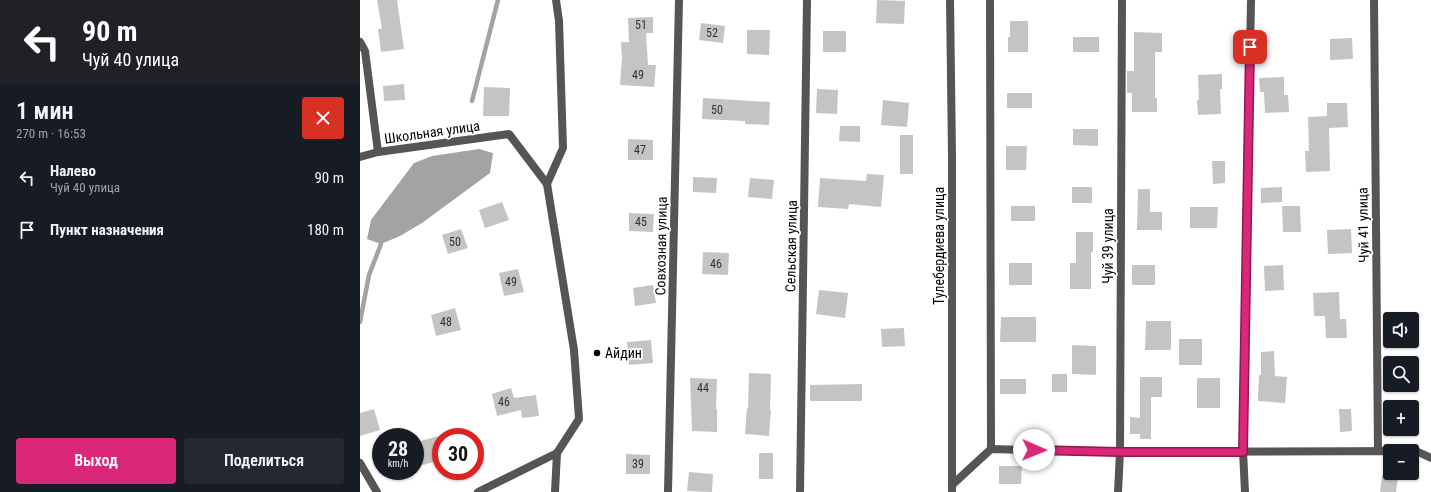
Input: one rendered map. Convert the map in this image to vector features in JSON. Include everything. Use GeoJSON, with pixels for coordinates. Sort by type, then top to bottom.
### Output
{"type":"FeatureCollection","features":[{"type":"Feature","properties":{"kind":"street"},"geometry":{"type":"LineString","coordinates":[[555,492],[557,453],[579,419],[574,350],[547,184],[563,148],[559,21],[556,0]]}},
{"type":"Feature","properties":{"kind":"street","name":"Совхозная улица"},"geometry":{"type":"LineString","coordinates":[[668,492],[679,0]]}},
{"type":"Feature","properties":{"kind":"street","name":"Сельская улица"},"geometry":{"type":"LineString","coordinates":[[800,492],[807,0]]}},
{"type":"Feature","properties":{"kind":"street","name":"Тулебердиева улица"},"geometry":{"type":"LineString","coordinates":[[950,0],[952,155],[952,489]]}},
{"type":"Feature","properties":{"kind":"street"},"geometry":{"type":"LineString","coordinates":[[952,489],[991,448],[990,0]]}},
{"type":"Feature","properties":{"kind":"street","name":"Чуй 39 улица"},"geometry":{"type":"LineString","coordinates":[[1118,492],[1120,452],[1122,0]]}},
{"type":"Feature","properties":{"kind":"street"},"geometry":{"type":"LineString","coordinates":[[1245,492],[1243,452],[1251,0]]}},
{"type":"Feature","properties":{"kind":"street","name":"Чуй 41 улица"},"geometry":{"type":"LineString","coordinates":[[1374,0],[1378,450]]}},
{"type":"Feature","properties":{"kind":"street"},"geometry":{"type":"LineString","coordinates":[[360,42],[365,51],[378,152]]}},
{"type":"Feature","properties":{"kind":"street","name":"Школьная улица"},"geometry":{"type":"LineString","coordinates":[[360,157],[378,152],[509,134],[547,184]]}},
{"type":"Feature","properties":{"kind":"street"},"geometry":{"type":"LineString","coordinates":[[991,448],[1120,452],[1378,450],[1416,451],[1431,458]]}},
{"type":"Feature","properties":{"kind":"street"},"geometry":{"type":"LineString","coordinates":[[478,492],[557,453]]}},
{"type":"Feature","properties":{"kind":"street"},"geometry":{"type":"LineString","coordinates":[[360,463],[377,492]]}},
{"type":"Feature","properties":{"kind":"shaded area"},"geometry":{"type":"Polygon","coordinates":[[[479,149],[493,153],[490,173],[422,223],[400,236],[381,244],[367,239],[371,220],[414,163],[432,156],[479,149]]]}},
{"type":"Feature","properties":{"kind":"building"},"geometry":{"type":"Polygon","coordinates":[[[377,0],[397,0],[404,49],[381,52],[378,29],[382,29],[377,0]]]}},
{"type":"Feature","properties":{"kind":"building"},"geometry":{"type":"Polygon","coordinates":[[[877,0],[905,1],[904,24],[876,23],[877,0]]]}},
{"type":"Feature","properties":{"kind":"building"},"geometry":{"type":"Polygon","coordinates":[[[653,17],[653,33],[646,33],[648,65],[656,65],[654,87],[620,85],[622,57],[621,42],[629,42],[628,18],[653,17]]]}},
{"type":"Feature","properties":{"kind":"building"},"geometry":{"type":"Polygon","coordinates":[[[1010,21],[1028,21],[1028,52],[1008,52],[1010,21]]]}},
{"type":"Feature","properties":{"kind":"building"},"geometry":{"type":"Polygon","coordinates":[[[701,23],[725,26],[723,43],[699,40],[701,23]]]}},
{"type":"Feature","properties":{"kind":"building"},"geometry":{"type":"Polygon","coordinates":[[[747,30],[770,30],[769,55],[747,54],[747,30]]]}},
{"type":"Feature","properties":{"kind":"building"},"geometry":{"type":"Polygon","coordinates":[[[823,31],[846,31],[846,52],[823,52],[823,31]]]}},
{"type":"Feature","properties":{"kind":"building"},"geometry":{"type":"Polygon","coordinates":[[[1134,32],[1162,33],[1162,52],[1155,52],[1155,98],[1157,98],[1157,112],[1132,112],[1132,93],[1127,93],[1127,71],[1134,71],[1134,32]]]}},
{"type":"Feature","properties":{"kind":"building"},"geometry":{"type":"Polygon","coordinates":[[[1073,37],[1099,37],[1099,52],[1073,52],[1073,37]]]}},
{"type":"Feature","properties":{"kind":"building"},"geometry":{"type":"Polygon","coordinates":[[[1352,38],[1353,59],[1330,60],[1330,39],[1352,38]]]}},
{"type":"Feature","properties":{"kind":"building"},"geometry":{"type":"Polygon","coordinates":[[[1222,74],[1222,89],[1220,89],[1221,114],[1198,115],[1198,75],[1222,74]]]}},
{"type":"Feature","properties":{"kind":"building"},"geometry":{"type":"Polygon","coordinates":[[[1284,77],[1284,95],[1288,95],[1289,112],[1265,113],[1264,92],[1260,92],[1259,78],[1284,77]]]}},
{"type":"Feature","properties":{"kind":"building"},"geometry":{"type":"Polygon","coordinates":[[[404,84],[405,100],[384,101],[383,86],[404,84]]]}},
{"type":"Feature","properties":{"kind":"building"},"geometry":{"type":"Polygon","coordinates":[[[484,87],[510,88],[509,116],[483,116],[484,87]]]}},
{"type":"Feature","properties":{"kind":"building"},"geometry":{"type":"Polygon","coordinates":[[[817,89],[838,90],[837,114],[816,113],[817,89]]]}},
{"type":"Feature","properties":{"kind":"building"},"geometry":{"type":"Polygon","coordinates":[[[1007,93],[1032,93],[1032,108],[1007,108],[1007,93]]]}},
{"type":"Feature","properties":{"kind":"building"},"geometry":{"type":"Polygon","coordinates":[[[703,98],[770,102],[769,125],[745,124],[745,121],[702,119],[703,98]]]}},
{"type":"Feature","properties":{"kind":"building"},"geometry":{"type":"Polygon","coordinates":[[[883,100],[909,103],[907,127],[881,125],[883,100]]]}},
{"type":"Feature","properties":{"kind":"building"},"geometry":{"type":"Polygon","coordinates":[[[1327,103],[1347,103],[1348,127],[1329,128],[1330,171],[1306,172],[1305,151],[1309,151],[1308,117],[1327,116],[1327,103]]]}},
{"type":"Feature","properties":{"kind":"building"},"geometry":{"type":"Polygon","coordinates":[[[840,126],[860,126],[860,142],[839,141],[840,126]]]}},
{"type":"Feature","properties":{"kind":"building"},"geometry":{"type":"Polygon","coordinates":[[[1073,129],[1098,129],[1098,146],[1073,145],[1073,129]]]}},
{"type":"Feature","properties":{"kind":"building"},"geometry":{"type":"Polygon","coordinates":[[[900,135],[913,135],[913,174],[900,174],[900,135]]]}},
{"type":"Feature","properties":{"kind":"building"},"geometry":{"type":"Polygon","coordinates":[[[628,139],[653,140],[653,160],[628,160],[628,139]]]}},
{"type":"Feature","properties":{"kind":"building"},"geometry":{"type":"Polygon","coordinates":[[[1006,146],[1027,146],[1026,170],[1006,170],[1006,146]]]}},
{"type":"Feature","properties":{"kind":"building"},"geometry":{"type":"Polygon","coordinates":[[[1212,161],[1225,161],[1225,183],[1213,184],[1212,161]]]}},
{"type":"Feature","properties":{"kind":"building"},"geometry":{"type":"Polygon","coordinates":[[[867,174],[884,175],[881,207],[849,204],[848,209],[818,207],[820,178],[866,181],[867,174]]]}},
{"type":"Feature","properties":{"kind":"building"},"geometry":{"type":"Polygon","coordinates":[[[693,177],[717,178],[716,193],[693,192],[693,177]]]}},
{"type":"Feature","properties":{"kind":"building"},"geometry":{"type":"Polygon","coordinates":[[[750,178],[774,180],[772,199],[748,197],[750,178]]]}},
{"type":"Feature","properties":{"kind":"building"},"geometry":{"type":"Polygon","coordinates":[[[1072,187],[1092,187],[1092,203],[1072,203],[1072,187]]]}},
{"type":"Feature","properties":{"kind":"building"},"geometry":{"type":"Polygon","coordinates":[[[1282,187],[1282,202],[1261,203],[1261,188],[1282,187]]]}},
{"type":"Feature","properties":{"kind":"building"},"geometry":{"type":"Polygon","coordinates":[[[1138,189],[1150,189],[1150,212],[1162,212],[1162,230],[1137,230],[1138,189]]]}},
{"type":"Feature","properties":{"kind":"building"},"geometry":{"type":"Polygon","coordinates":[[[502,202],[509,220],[485,228],[479,210],[502,202]]]}},
{"type":"Feature","properties":{"kind":"building"},"geometry":{"type":"Polygon","coordinates":[[[1011,206],[1035,206],[1035,221],[1011,221],[1011,206]]]}},
{"type":"Feature","properties":{"kind":"building"},"geometry":{"type":"Polygon","coordinates":[[[1282,206],[1300,206],[1301,232],[1283,232],[1282,206]]]}},
{"type":"Feature","properties":{"kind":"building"},"geometry":{"type":"Polygon","coordinates":[[[1190,207],[1218,207],[1217,228],[1190,228],[1190,207]]]}},
{"type":"Feature","properties":{"kind":"building"},"geometry":{"type":"Polygon","coordinates":[[[629,213],[654,214],[653,232],[629,231],[629,213]]]}},
{"type":"Feature","properties":{"kind":"building"},"geometry":{"type":"Polygon","coordinates":[[[461,229],[468,248],[448,254],[442,235],[461,229]]]}},
{"type":"Feature","properties":{"kind":"building"},"geometry":{"type":"Polygon","coordinates":[[[1351,229],[1352,253],[1328,254],[1327,230],[1351,229]]]}},
{"type":"Feature","properties":{"kind":"building"},"geometry":{"type":"Polygon","coordinates":[[[1076,232],[1093,232],[1093,252],[1091,252],[1091,289],[1070,289],[1070,263],[1076,263],[1076,232]]]}},
{"type":"Feature","properties":{"kind":"building"},"geometry":{"type":"Polygon","coordinates":[[[703,252],[729,253],[728,275],[702,274],[703,252]]]}},
{"type":"Feature","properties":{"kind":"building"},"geometry":{"type":"Polygon","coordinates":[[[1009,263],[1032,263],[1032,285],[1009,285],[1009,263]]]}},
{"type":"Feature","properties":{"kind":"building"},"geometry":{"type":"Polygon","coordinates":[[[1132,265],[1155,265],[1155,285],[1132,285],[1132,265]]]}},
{"type":"Feature","properties":{"kind":"building"},"geometry":{"type":"Polygon","coordinates":[[[1283,265],[1284,290],[1265,291],[1264,266],[1283,265]]]}},
{"type":"Feature","properties":{"kind":"building"},"geometry":{"type":"Polygon","coordinates":[[[518,269],[524,292],[504,296],[499,273],[518,269]]]}},
{"type":"Feature","properties":{"kind":"building"},"geometry":{"type":"Polygon","coordinates":[[[653,285],[656,303],[635,306],[633,288],[653,285]]]}},
{"type":"Feature","properties":{"kind":"building"},"geometry":{"type":"Polygon","coordinates":[[[819,290],[848,293],[845,318],[816,314],[819,290]]]}},
{"type":"Feature","properties":{"kind":"building"},"geometry":{"type":"Polygon","coordinates":[[[1339,292],[1340,319],[1346,319],[1347,338],[1326,338],[1325,316],[1314,316],[1313,293],[1339,292]]]}},
{"type":"Feature","properties":{"kind":"building"},"geometry":{"type":"Polygon","coordinates":[[[455,308],[461,330],[436,336],[431,315],[455,308]]]}},
{"type":"Feature","properties":{"kind":"building"},"geometry":{"type":"Polygon","coordinates":[[[1001,317],[1036,317],[1036,342],[1000,342],[1001,317]]]}},
{"type":"Feature","properties":{"kind":"building"},"geometry":{"type":"Polygon","coordinates":[[[1146,321],[1171,321],[1171,350],[1145,350],[1146,321]]]}},
{"type":"Feature","properties":{"kind":"building"},"geometry":{"type":"Polygon","coordinates":[[[904,328],[905,346],[882,347],[881,329],[904,328]]]}},
{"type":"Feature","properties":{"kind":"building"},"geometry":{"type":"Polygon","coordinates":[[[1179,339],[1202,339],[1202,365],[1179,365],[1179,339]]]}},
{"type":"Feature","properties":{"kind":"building"},"geometry":{"type":"Polygon","coordinates":[[[651,340],[653,363],[629,365],[627,342],[651,340]]]}},
{"type":"Feature","properties":{"kind":"building"},"geometry":{"type":"Polygon","coordinates":[[[1072,345],[1096,346],[1096,375],[1072,374],[1072,345]]]}},
{"type":"Feature","properties":{"kind":"building"},"geometry":{"type":"Polygon","coordinates":[[[1274,351],[1275,376],[1287,377],[1285,403],[1258,401],[1259,375],[1261,375],[1261,352],[1274,351]]]}},
{"type":"Feature","properties":{"kind":"building"},"geometry":{"type":"Polygon","coordinates":[[[749,373],[771,374],[769,436],[745,434],[747,408],[748,409],[749,373]]]}},
{"type":"Feature","properties":{"kind":"building"},"geometry":{"type":"Polygon","coordinates":[[[1052,374],[1067,374],[1067,392],[1052,392],[1052,374]]]}},
{"type":"Feature","properties":{"kind":"building"},"geometry":{"type":"Polygon","coordinates":[[[1140,377],[1162,377],[1162,397],[1151,397],[1151,439],[1140,439],[1140,434],[1130,434],[1130,417],[1140,418],[1140,377]]]}},
{"type":"Feature","properties":{"kind":"building"},"geometry":{"type":"Polygon","coordinates":[[[690,378],[717,379],[717,432],[692,431],[690,378]]]}},
{"type":"Feature","properties":{"kind":"building"},"geometry":{"type":"Polygon","coordinates":[[[1197,378],[1220,378],[1220,408],[1197,408],[1197,378]]]}},
{"type":"Feature","properties":{"kind":"building"},"geometry":{"type":"Polygon","coordinates":[[[1000,379],[1026,379],[1026,394],[1000,394],[1000,379]]]}},
{"type":"Feature","properties":{"kind":"building"},"geometry":{"type":"Polygon","coordinates":[[[862,384],[862,401],[810,401],[810,385],[862,384]]]}},
{"type":"Feature","properties":{"kind":"building"},"geometry":{"type":"Polygon","coordinates":[[[511,388],[514,398],[536,395],[539,416],[522,418],[521,410],[497,416],[492,394],[511,388]]]}},
{"type":"Feature","properties":{"kind":"building"},"geometry":{"type":"Polygon","coordinates":[[[374,409],[379,428],[372,428],[372,432],[360,436],[360,413],[374,409]]]}},
{"type":"Feature","properties":{"kind":"building"},"geometry":{"type":"Polygon","coordinates":[[[1339,409],[1351,409],[1352,431],[1340,432],[1339,409]]]}},
{"type":"Feature","properties":{"kind":"building"},"geometry":{"type":"Polygon","coordinates":[[[432,438],[432,462],[424,465],[424,440],[432,438]]]}},
{"type":"Feature","properties":{"kind":"building"},"geometry":{"type":"Polygon","coordinates":[[[759,453],[773,453],[773,479],[759,479],[759,453]]]}},
{"type":"Feature","properties":{"kind":"building"},"geometry":{"type":"Polygon","coordinates":[[[626,454],[650,455],[650,474],[626,474],[626,454]]]}},
{"type":"Feature","properties":{"kind":"building"},"geometry":{"type":"Polygon","coordinates":[[[999,466],[1022,466],[1021,484],[999,484],[999,466]]]}},
{"type":"Feature","properties":{"kind":"building"},"geometry":{"type":"Polygon","coordinates":[[[689,472],[713,474],[712,492],[687,491],[689,472]]]}},
{"type":"Feature","properties":{"kind":"building"},"geometry":{"type":"Polygon","coordinates":[[[1382,475],[1383,480],[1398,480],[1396,492],[1380,492],[1382,475]]]}},
{"type":"Feature","properties":{"kind":"waterway"},"geometry":{"type":"LineString","coordinates":[[472,101],[498,0]]}},
{"type":"Feature","properties":{"kind":"waterway"},"geometry":{"type":"LineString","coordinates":[[360,322],[369,275],[381,244]]}},
{"type":"Feature","properties":{"kind":"place","name":"Айдин"},"geometry":{"type":"Point","coordinates":[597,353]}},
{"type":"Feature","properties":{"kind":"route"},"geometry":{"type":"LineString","coordinates":[[1034,450],[1243,452],[1250,47]]}}]}
